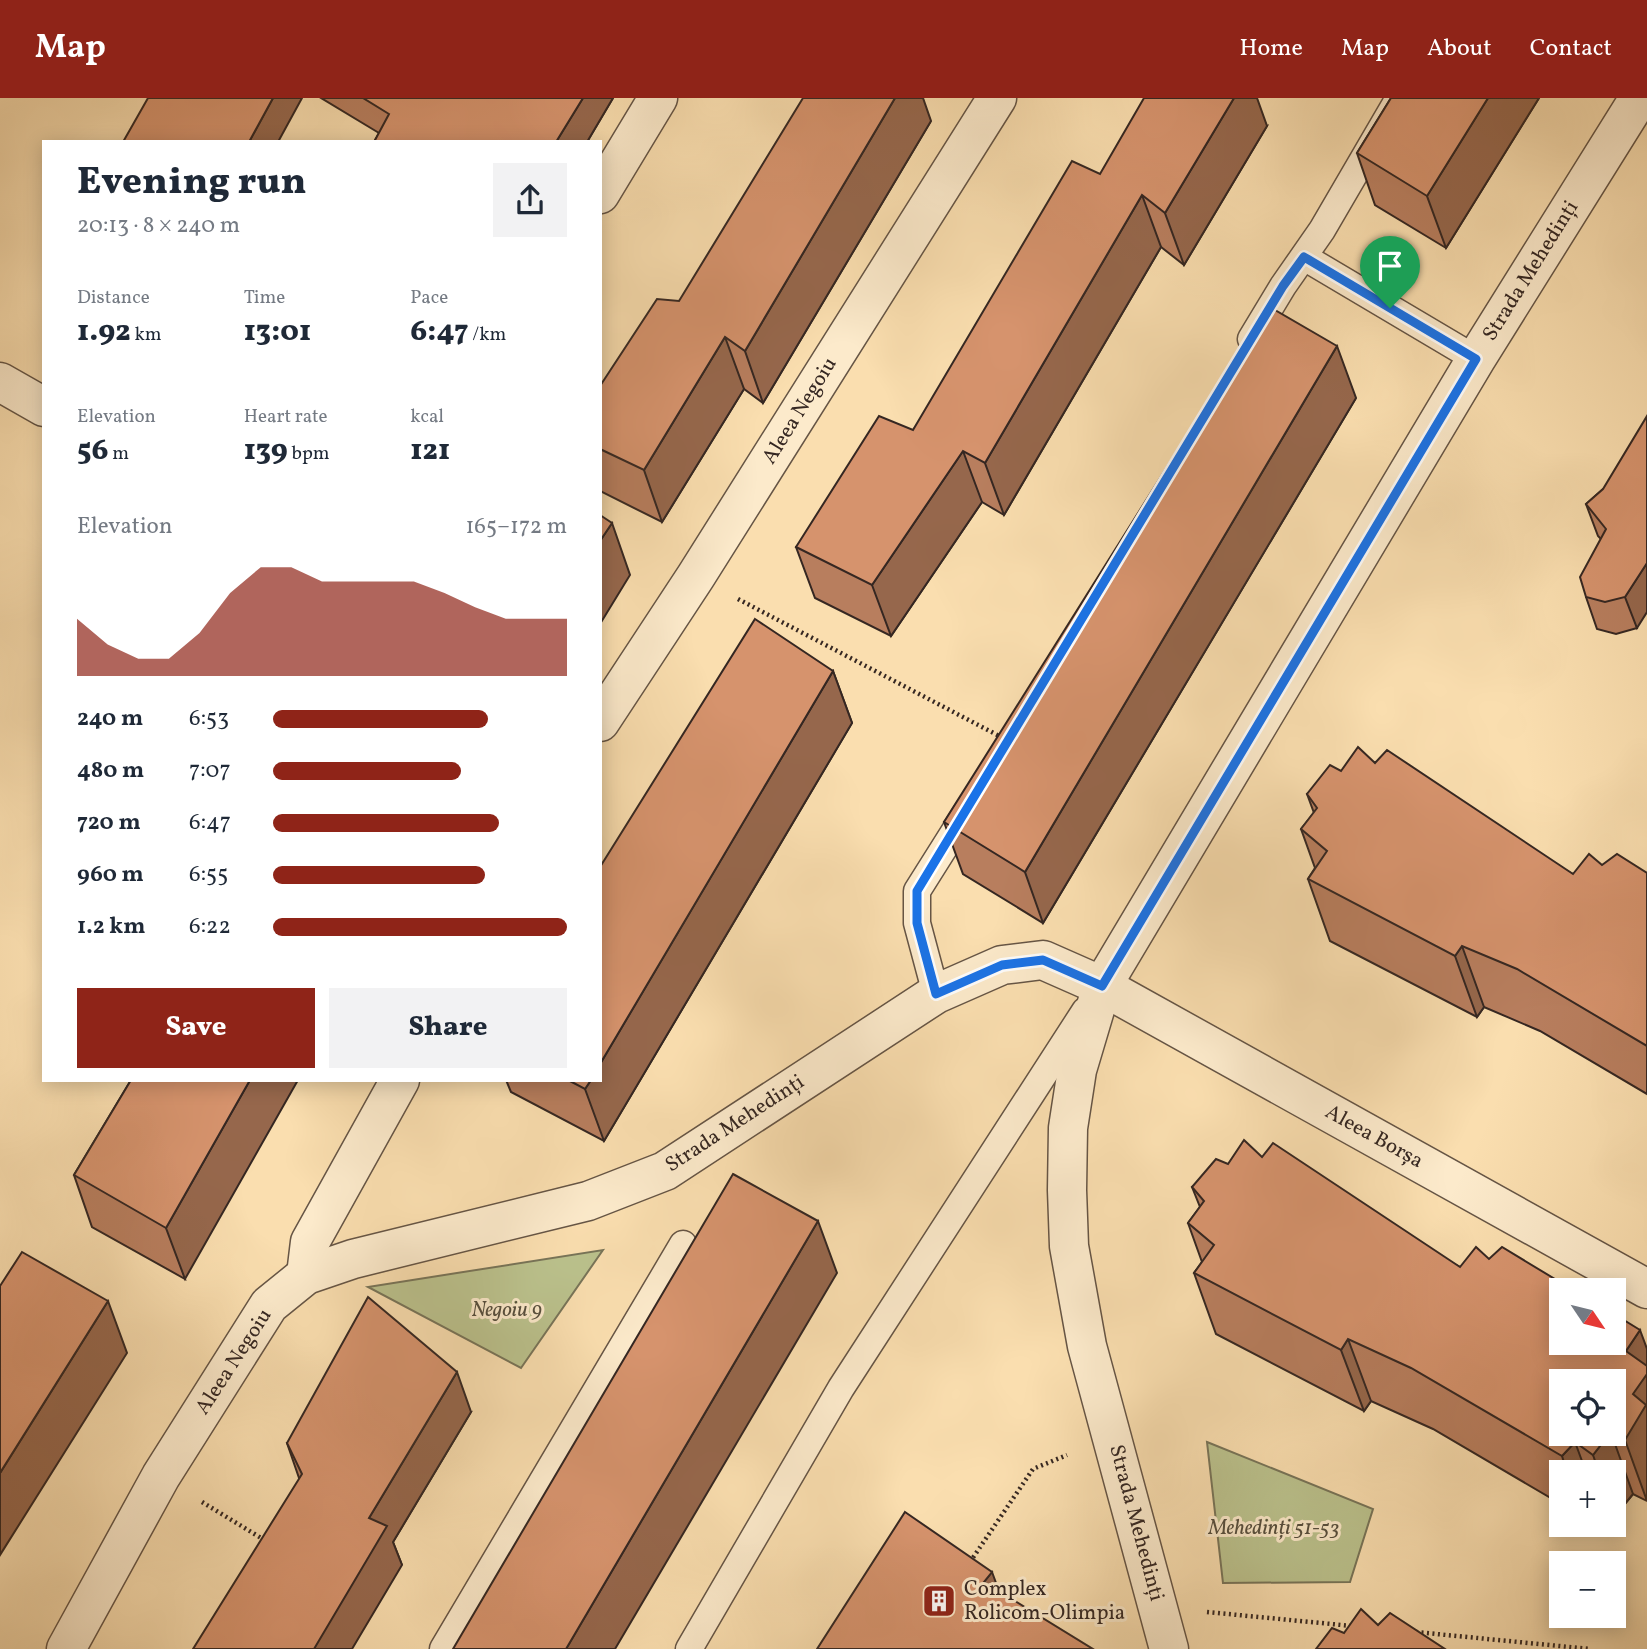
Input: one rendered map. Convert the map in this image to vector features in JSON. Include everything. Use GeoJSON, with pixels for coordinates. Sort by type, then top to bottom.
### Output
{"type":"FeatureCollection","features":[{"type":"Feature","properties":{"kind":"street"},"geometry":{"type":"LineString","coordinates":[[602,191],[658,98]]}},
{"type":"Feature","properties":{"kind":"street","name":"Aleea Negoiu"},"geometry":{"type":"LineString","coordinates":[[602,718],[997,98]]}},
{"type":"Feature","properties":{"kind":"street","name":"Strada Mehedinți"},"geometry":{"type":"LineString","coordinates":[[1169,1649],[1087,1346],[1069,1246],[1068,1128],[1077,1070],[1102,986],[1476,359],[1639,98]]}},
{"type":"Feature","properties":{"kind":"street"},"geometry":{"type":"LineString","coordinates":[[0,382],[42,406]]}},
{"type":"Feature","properties":{"kind":"street","name":"Strada Mehedinți"},"geometry":{"type":"LineString","coordinates":[[306,1275],[352,1259],[588,1200],[665,1171],[936,994],[1002,965],[1043,960],[1102,986]]}},
{"type":"Feature","properties":{"kind":"street","name":"Aleea Borșa"},"geometry":{"type":"LineString","coordinates":[[1102,986],[1647,1289]]}},
{"type":"Feature","properties":{"kind":"street"},"geometry":{"type":"LineString","coordinates":[[306,1275],[310,1242],[399,1082]]}},
{"type":"Feature","properties":{"kind":"street","name":"Aleea Negoiu"},"geometry":{"type":"LineString","coordinates":[[66,1649],[161,1476],[269,1305],[306,1275]]}},
{"type":"Feature","properties":{"kind":"lane"},"geometry":{"type":"LineString","coordinates":[[1240,358],[1283,286],[1322,230],[1399,98]]}},
{"type":"Feature","properties":{"kind":"lane"},"geometry":{"type":"LineString","coordinates":[[1304,257],[1476,359]]}},
{"type":"Feature","properties":{"kind":"lane"},"geometry":{"type":"LineString","coordinates":[[936,994],[917,923],[917,891],[1010,741]]}},
{"type":"Feature","properties":{"kind":"lane","name":"Strada Mehedinți"},"geometry":{"type":"LineString","coordinates":[[689,1649],[841,1388],[1102,986]]}},
{"type":"Feature","properties":{"kind":"lane"},"geometry":{"type":"LineString","coordinates":[[443,1649],[683,1244]]}},
{"type":"Feature","properties":{"kind":"path"},"geometry":{"type":"LineString","coordinates":[[695,576],[1010,741]]}},
{"type":"Feature","properties":{"kind":"path"},"geometry":{"type":"LineString","coordinates":[[964,1572],[1033,1469]]}},
{"type":"Feature","properties":{"kind":"path"},"geometry":{"type":"LineString","coordinates":[[161,1476],[276,1548]]}},
{"type":"Feature","properties":{"kind":"path"},"geometry":{"type":"LineString","coordinates":[[1158,1607],[1353,1626]]}},
{"type":"Feature","properties":{"kind":"path"},"geometry":{"type":"LineString","coordinates":[[1409,1632],[1590,1649]]}},
{"type":"Feature","properties":{"kind":"green space","name":"Negoiu 9"},"geometry":{"type":"Polygon","coordinates":[[[603,1250],[521,1368],[368,1287],[603,1250]]]}},
{"type":"Feature","properties":{"kind":"green space","name":"Mehedinți 51-53"},"geometry":{"type":"Polygon","coordinates":[[[1207,1442],[1373,1509],[1350,1582],[1223,1583],[1207,1442]]]}},
{"type":"Feature","properties":{"kind":"building"},"geometry":{"type":"Polygon","coordinates":[[[148,98],[273,98],[250,140],[124,140],[148,98]]]}},
{"type":"Feature","properties":{"kind":"building"},"geometry":{"type":"Polygon","coordinates":[[[363,98],[583,98],[557,140],[375,140],[389,114],[363,98]]]}},
{"type":"Feature","properties":{"kind":"building"},"geometry":{"type":"Polygon","coordinates":[[[803,98],[895,98],[745,351],[725,337],[644,470],[602,450],[602,383],[657,299],[679,301],[803,98]]]}},
{"type":"Feature","properties":{"kind":"building"},"geometry":{"type":"Polygon","coordinates":[[[1144,98],[1234,98],[1165,213],[1142,195],[985,463],[963,451],[872,585],[796,547],[879,416],[913,430],[1072,161],[1100,174],[1144,98]]]}},
{"type":"Feature","properties":{"kind":"building"},"geometry":{"type":"Polygon","coordinates":[[[1391,98],[1488,98],[1427,196],[1357,153],[1391,98]]]}},
{"type":"Feature","properties":{"kind":"building"},"geometry":{"type":"Polygon","coordinates":[[[1268,306],[1337,346],[1025,872],[944,822],[1268,306]]]}},
{"type":"Feature","properties":{"kind":"building"},"geometry":{"type":"Polygon","coordinates":[[[1647,416],[1647,563],[1625,597],[1605,602],[1586,597],[1580,577],[1606,529],[1586,504],[1603,489],[1647,416]]]}},
{"type":"Feature","properties":{"kind":"building"},"geometry":{"type":"Polygon","coordinates":[[[602,516],[612,523],[602,538],[602,516]]]}},
{"type":"Feature","properties":{"kind":"building"},"geometry":{"type":"Polygon","coordinates":[[[755,619],[833,671],[602,1061],[602,864],[755,619]]]}},
{"type":"Feature","properties":{"kind":"building"},"geometry":{"type":"Polygon","coordinates":[[[1358,747],[1375,763],[1387,750],[1573,874],[1589,854],[1602,865],[1617,854],[1647,873],[1647,1046],[1517,969],[1462,946],[1455,956],[1308,879],[1327,851],[1301,829],[1317,808],[1307,794],[1330,765],[1341,771],[1358,747]]]}},
{"type":"Feature","properties":{"kind":"building"},"geometry":{"type":"Polygon","coordinates":[[[130,1082],[249,1082],[166,1228],[74,1175],[130,1082]]]}},
{"type":"Feature","properties":{"kind":"building"},"geometry":{"type":"Polygon","coordinates":[[[572,1082],[590,1082],[585,1089],[572,1082]]]}},
{"type":"Feature","properties":{"kind":"building"},"geometry":{"type":"Polygon","coordinates":[[[1244,1140],[1262,1157],[1273,1143],[1460,1267],[1476,1247],[1489,1259],[1502,1247],[1553,1278],[1549,1278],[1549,1355],[1626,1355],[1626,1351],[1647,1366],[1647,1374],[1633,1394],[1646,1405],[1626,1438],[1626,1369],[1549,1369],[1549,1446],[1571,1446],[1562,1456],[1411,1368],[1348,1339],[1341,1350],[1194,1273],[1214,1245],[1188,1223],[1204,1201],[1192,1187],[1216,1159],[1228,1164],[1244,1140]]]}},
{"type":"Feature","properties":{"kind":"building"},"geometry":{"type":"Polygon","coordinates":[[[733,1174],[818,1221],[566,1649],[453,1649],[733,1174]]]}},
{"type":"Feature","properties":{"kind":"building"},"geometry":{"type":"Polygon","coordinates":[[[22,1252],[108,1301],[0,1473],[0,1286],[22,1252]]]}},
{"type":"Feature","properties":{"kind":"building"},"geometry":{"type":"Polygon","coordinates":[[[368,1297],[457,1372],[369,1518],[387,1526],[314,1649],[193,1649],[302,1474],[287,1443],[368,1297]]]}},
{"type":"Feature","properties":{"kind":"building"},"geometry":{"type":"Polygon","coordinates":[[[1626,1321],[1640,1330],[1626,1351],[1626,1321]]]}},
{"type":"Feature","properties":{"kind":"building"},"geometry":{"type":"Polygon","coordinates":[[[1581,1446],[1600,1446],[1593,1455],[1581,1446]]]}},
{"type":"Feature","properties":{"kind":"building"},"geometry":{"type":"Polygon","coordinates":[[[905,1512],[992,1572],[984,1582],[1093,1649],[817,1649],[905,1512]]]}},
{"type":"Feature","properties":{"kind":"building"},"geometry":{"type":"Polygon","coordinates":[[[1361,1609],[1378,1625],[1390,1613],[1445,1649],[1316,1649],[1332,1628],[1344,1633],[1361,1609]]]}},
{"type":"Feature","properties":{"kind":"place","name":"Complex Rolicom-Olimpia"},"geometry":{"type":"Point","coordinates":[939,1601]}},
{"type":"Feature","properties":{"kind":"route"},"geometry":{"type":"LineString","coordinates":[[1304,257],[1390,308],[1476,359],[1102,986],[1043,960],[1002,965],[936,994],[917,923],[917,891],[1283,286],[1304,257]]}}]}
